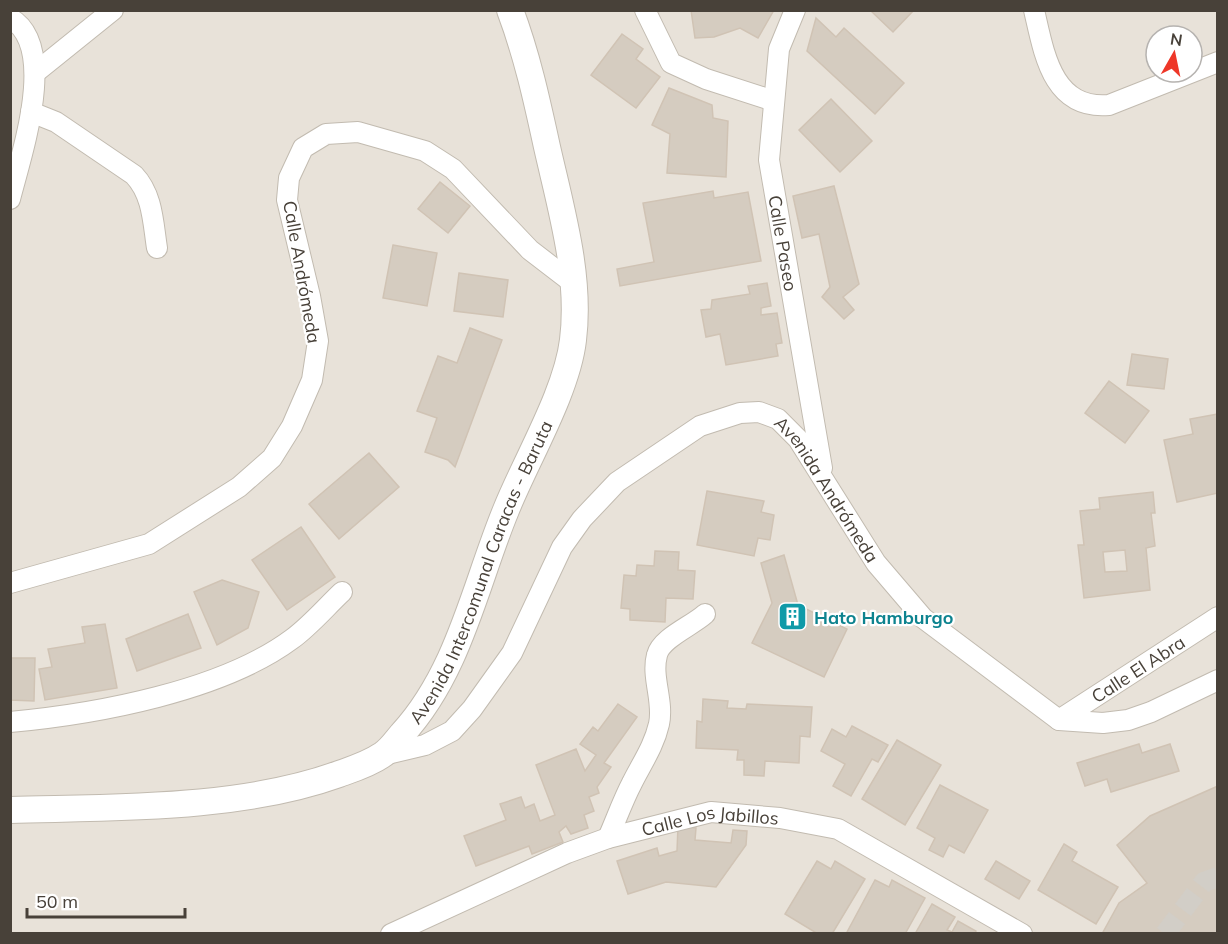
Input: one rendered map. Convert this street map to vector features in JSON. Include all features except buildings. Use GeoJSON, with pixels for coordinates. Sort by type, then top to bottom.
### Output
{"type":"FeatureCollection","features":[{"type":"Feature","properties":{"kind":"street"},"geometry":{"type":"LineString","coordinates":[[36,72],[113,10]]}},
{"type":"Feature","properties":{"kind":"street","name":"Avenida Intercomunal Caracas - Baruta"},"geometry":{"type":"LineString","coordinates":[[10,810],[177,803],[236,798],[322,780],[383,755],[417,717],[437,684],[479,589],[505,512],[566,374],[573,340],[573,283],[566,230],[531,76],[510,10]]}},
{"type":"Feature","properties":{"kind":"street"},"geometry":{"type":"LineString","coordinates":[[645,10],[672,63],[706,79],[774,101]]}},
{"type":"Feature","properties":{"kind":"street","name":"Calle Paseo"},"geometry":{"type":"LineString","coordinates":[[795,10],[779,50],[769,160],[823,477]]}},
{"type":"Feature","properties":{"kind":"street"},"geometry":{"type":"LineString","coordinates":[[1034,10],[1047,62],[1053,76],[1077,101],[1091,106],[1109,105],[1218,62]]}},
{"type":"Feature","properties":{"kind":"street"},"geometry":{"type":"LineString","coordinates":[[10,18],[16,21],[34,50],[36,72],[31,112],[10,199]]}},
{"type":"Feature","properties":{"kind":"street"},"geometry":{"type":"LineString","coordinates":[[31,112],[56,122],[134,175],[143,184],[149,200],[157,248]]}},
{"type":"Feature","properties":{"kind":"street","name":"Calle Andrómeda"},"geometry":{"type":"LineString","coordinates":[[10,583],[149,544],[239,487],[272,458],[291,426],[312,380],[318,342],[310,296],[287,200],[289,178],[303,148],[326,134],[358,132],[425,151],[453,169],[530,250],[573,283]]}},
{"type":"Feature","properties":{"kind":"street","name":"Avenida Andrómeda"},"geometry":{"type":"LineString","coordinates":[[383,755],[425,745],[452,731],[486,692],[512,653],[548,573],[582,519],[617,482],[700,426],[740,413],[759,412],[778,419],[798,439],[876,563],[923,618],[1059,720]]}},
{"type":"Feature","properties":{"kind":"street"},"geometry":{"type":"LineString","coordinates":[[10,722],[66,717],[151,699],[249,666],[293,638],[342,592]]}},
{"type":"Feature","properties":{"kind":"street"},"geometry":{"type":"LineString","coordinates":[[608,838],[632,783],[651,751],[659,725],[662,707],[657,655],[665,640],[692,626],[705,614]]}},
{"type":"Feature","properties":{"kind":"street","name":"Calle El Abra"},"geometry":{"type":"LineString","coordinates":[[1059,720],[1218,617]]}},
{"type":"Feature","properties":{"kind":"street"},"geometry":{"type":"LineString","coordinates":[[1059,720],[1103,723],[1128,720],[1151,712],[1218,680]]}},
{"type":"Feature","properties":{"kind":"street","name":"Calle Los Jabillos"},"geometry":{"type":"LineString","coordinates":[[391,933],[567,853],[608,838],[711,812],[780,818],[838,829],[1022,933]]}},
{"type":"Feature","properties":{"kind":"shaded area"},"geometry":{"type":"Polygon","coordinates":[[[11,11],[1217,11],[1217,933],[11,933],[11,11]]]}},
{"type":"Feature","properties":{"kind":"tunnel"},"geometry":{"type":"LineString","coordinates":[[1165,934],[1204,882],[1218,877]]}},
{"type":"Feature","properties":{"kind":"place","name":"Hato Hamburgo"},"geometry":{"type":"Point","coordinates":[793,617]}}]}
